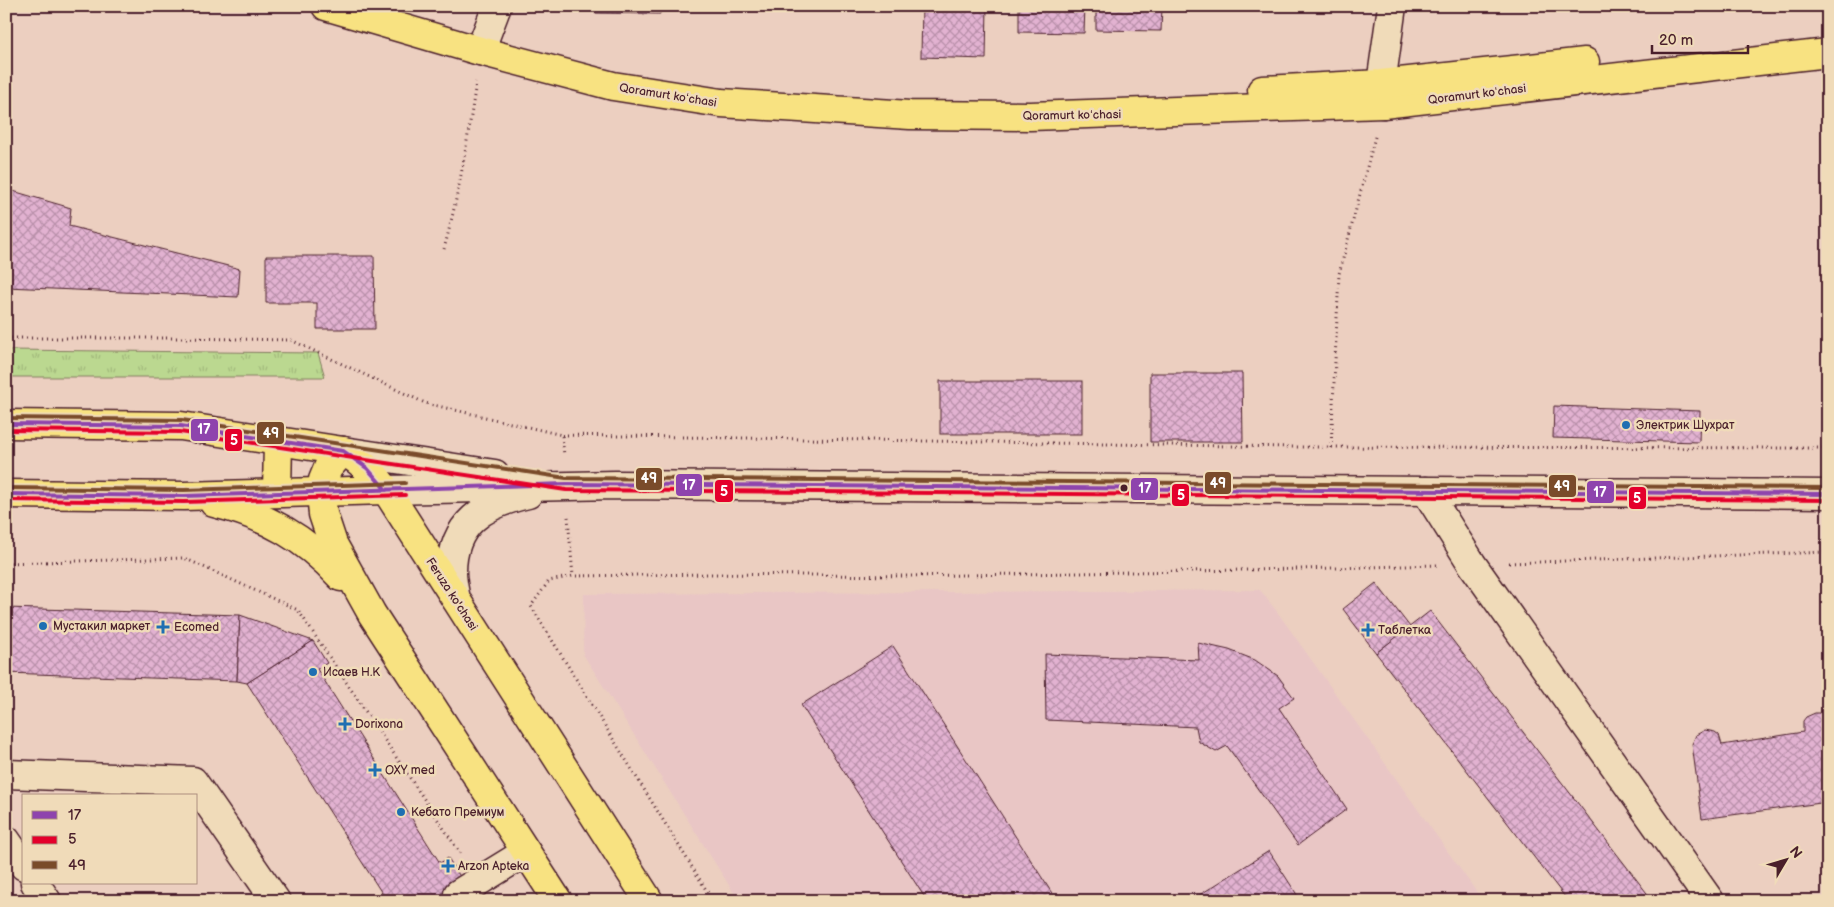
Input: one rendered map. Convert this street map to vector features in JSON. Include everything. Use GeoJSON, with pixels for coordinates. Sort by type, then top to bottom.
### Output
{"type":"FeatureCollection","features":[{"type":"Feature","properties":{"kind":"main road","name":"Qoramurt koʻchasi"},"geometry":{"type":"LineString","coordinates":[[326,6],[482,45]]}},
{"type":"Feature","properties":{"kind":"main road","name":"Qoramurt koʻchasi"},"geometry":{"type":"LineString","coordinates":[[372,6],[482,45],[613,86],[721,103],[910,115],[1030,116],[1382,94],[1828,53]]}},
{"type":"Feature","properties":{"kind":"main road","name":"Qoramurt koʻchasi"},"geometry":{"type":"LineString","coordinates":[[1382,94],[1828,36]]}},
{"type":"Feature","properties":{"kind":"main road"},"geometry":{"type":"LineString","coordinates":[[6,424],[181,426],[342,451]]}},
{"type":"Feature","properties":{"kind":"main road"},"geometry":{"type":"LineString","coordinates":[[278,441],[278,493]]}},
{"type":"Feature","properties":{"kind":"main road"},"geometry":{"type":"LineString","coordinates":[[342,451],[328,468],[321,492],[322,514],[333,544],[372,614],[558,901]]}},
{"type":"Feature","properties":{"kind":"main road","name":"Feruza ko'chasi"},"geometry":{"type":"LineString","coordinates":[[342,451],[356,458],[386,490],[649,901]]}},
{"type":"Feature","properties":{"kind":"main road"},"geometry":{"type":"LineString","coordinates":[[6,494],[184,496],[386,490]]}},
{"type":"Feature","properties":{"kind":"main road"},"geometry":{"type":"LineString","coordinates":[[184,496],[242,510],[293,534],[316,552],[335,571],[372,614]]}},
{"type":"Feature","properties":{"kind":"street"},"geometry":{"type":"LineString","coordinates":[[482,45],[497,6]]}},
{"type":"Feature","properties":{"kind":"street"},"geometry":{"type":"LineString","coordinates":[[1382,94],[1392,6]]}},
{"type":"Feature","properties":{"kind":"street"},"geometry":{"type":"LineString","coordinates":[[342,451],[566,484]]}},
{"type":"Feature","properties":{"kind":"street"},"geometry":{"type":"LineString","coordinates":[[456,599],[452,573],[454,550],[460,534],[474,517],[512,498],[566,484]]}},
{"type":"Feature","properties":{"kind":"street"},"geometry":{"type":"LineString","coordinates":[[386,490],[566,484],[1828,494]]}},
{"type":"Feature","properties":{"kind":"street"},"geometry":{"type":"LineString","coordinates":[[1426,490],[1472,564],[1710,901]]}},
{"type":"Feature","properties":{"kind":"street"},"geometry":{"type":"LineString","coordinates":[[6,774],[193,781],[276,901]]}},
{"type":"Feature","properties":{"kind":"street"},"geometry":{"type":"LineString","coordinates":[[6,840],[22,863]]}},
{"type":"Feature","properties":{"kind":"street"},"geometry":{"type":"LineString","coordinates":[[468,887],[526,852]]}},
{"type":"Feature","properties":{"kind":"street"},"geometry":{"type":"LineString","coordinates":[[36,884],[47,901]]}},
{"type":"Feature","properties":{"kind":"path"},"geometry":{"type":"LineString","coordinates":[[444,249],[456,204],[482,45]]}},
{"type":"Feature","properties":{"kind":"path"},"geometry":{"type":"LineString","coordinates":[[1331,448],[1339,274],[1382,94]]}},
{"type":"Feature","properties":{"kind":"path"},"geometry":{"type":"LineString","coordinates":[[6,338],[291,340],[425,403],[562,435],[1331,448],[1828,448]]}},
{"type":"Feature","properties":{"kind":"path"},"geometry":{"type":"LineString","coordinates":[[562,435],[573,576]]}},
{"type":"Feature","properties":{"kind":"path"},"geometry":{"type":"LineString","coordinates":[[713,901],[531,606],[549,581],[573,576],[712,574],[929,576],[1299,570],[1828,552]]}},
{"type":"Feature","properties":{"kind":"path"},"geometry":{"type":"LineString","coordinates":[[6,563],[184,558],[298,610],[468,887]]}},
{"type":"Feature","properties":{"kind":"shaded area"},"geometry":{"type":"Polygon","coordinates":[[[1260,590],[1483,901],[739,901],[583,654],[584,594],[1260,590]]]}},
{"type":"Feature","properties":{"kind":"green space"},"geometry":{"type":"Polygon","coordinates":[[[6,350],[318,353],[325,377],[6,377],[6,350]]]}},
{"type":"Feature","properties":{"kind":"building"},"geometry":{"type":"Polygon","coordinates":[[[595,6],[660,6],[660,14],[595,13],[595,6]]]}},
{"type":"Feature","properties":{"kind":"building"},"geometry":{"type":"Polygon","coordinates":[[[922,6],[987,6],[986,59],[921,57],[922,6]]]}},
{"type":"Feature","properties":{"kind":"building"},"geometry":{"type":"Polygon","coordinates":[[[1019,6],[1085,6],[1084,33],[1019,32],[1019,6]]]}},
{"type":"Feature","properties":{"kind":"building"},"geometry":{"type":"Polygon","coordinates":[[[1096,6],[1162,6],[1161,31],[1096,30],[1096,6]]]}},
{"type":"Feature","properties":{"kind":"building"},"geometry":{"type":"Polygon","coordinates":[[[6,189],[71,208],[69,226],[240,269],[238,297],[6,287],[6,189]]]}},
{"type":"Feature","properties":{"kind":"building"},"geometry":{"type":"Polygon","coordinates":[[[266,256],[374,256],[375,329],[317,329],[317,303],[266,303],[266,256]]]}},
{"type":"Feature","properties":{"kind":"building"},"geometry":{"type":"Polygon","coordinates":[[[1150,373],[1242,373],[1243,442],[1150,442],[1150,373]]]}},
{"type":"Feature","properties":{"kind":"building"},"geometry":{"type":"Polygon","coordinates":[[[940,381],[1082,381],[1082,434],[940,434],[940,381]]]}},
{"type":"Feature","properties":{"kind":"building","name":"Электрик Шухрат"},"geometry":{"type":"Polygon","coordinates":[[[1554,406],[1700,411],[1699,442],[1553,438],[1554,406]]]}},
{"type":"Feature","properties":{"kind":"building"},"geometry":{"type":"Polygon","coordinates":[[[1376,583],[1410,627],[1376,653],[1343,609],[1376,583]]]}},
{"type":"Feature","properties":{"kind":"building"},"geometry":{"type":"Polygon","coordinates":[[[6,608],[240,615],[237,681],[6,673],[6,608]]]}},
{"type":"Feature","properties":{"kind":"building"},"geometry":{"type":"Polygon","coordinates":[[[1430,611],[1653,901],[1568,901],[1376,653],[1430,611]]]}},
{"type":"Feature","properties":{"kind":"building"},"geometry":{"type":"Polygon","coordinates":[[[240,615],[313,641],[247,683],[237,681],[240,615]]]}},
{"type":"Feature","properties":{"kind":"building"},"geometry":{"type":"Polygon","coordinates":[[[313,641],[327,663],[317,669],[440,863],[448,858],[461,878],[447,901],[387,901],[247,683],[313,641]]]}},
{"type":"Feature","properties":{"kind":"building"},"geometry":{"type":"Polygon","coordinates":[[[1198,643],[1229,650],[1255,660],[1278,676],[1294,698],[1279,708],[1347,809],[1298,845],[1227,746],[1216,752],[1199,742],[1196,727],[1046,720],[1045,654],[1199,660],[1198,643]]]}},
{"type":"Feature","properties":{"kind":"building"},"geometry":{"type":"Polygon","coordinates":[[[893,646],[1057,901],[927,901],[801,705],[893,646]]]}},
{"type":"Feature","properties":{"kind":"building"},"geometry":{"type":"Polygon","coordinates":[[[1815,713],[1821,713],[1828,717],[1828,802],[1702,819],[1692,744],[1696,735],[1705,730],[1715,732],[1719,735],[1722,745],[1803,732],[1803,721],[1806,717],[1815,713]]]}},
{"type":"Feature","properties":{"kind":"building"},"geometry":{"type":"Polygon","coordinates":[[[1269,851],[1301,901],[1190,901],[1269,851]]]}},
{"type":"Feature","properties":{"kind":"transit line","name":"49"},"geometry":{"type":"LineString","coordinates":[[6,418],[182,420],[566,478],[1828,488]]}},
{"type":"Feature","properties":{"kind":"transit line","name":"17"},"geometry":{"type":"LineString","coordinates":[[6,424],[181,426],[343,451],[367,468],[386,490]]}},
{"type":"Feature","properties":{"kind":"transit line","name":"5"},"geometry":{"type":"LineString","coordinates":[[6,430],[180,432],[566,490],[1828,500]]}},
{"type":"Feature","properties":{"kind":"transit line","name":"49"},"geometry":{"type":"LineString","coordinates":[[6,488],[184,490],[405,483]]}},
{"type":"Feature","properties":{"kind":"transit line","name":"17"},"geometry":{"type":"LineString","coordinates":[[6,494],[184,496],[566,484],[1828,494]]}},
{"type":"Feature","properties":{"kind":"transit line","name":"5"},"geometry":{"type":"LineString","coordinates":[[6,500],[184,502],[405,495]]}},
{"type":"Feature","properties":{"kind":"place","name":"Электрик Шухрат"},"geometry":{"type":"Point","coordinates":[1626,425]}},
{"type":"Feature","properties":{"kind":"place","name":"Мустакил маркет"},"geometry":{"type":"Point","coordinates":[43,626]}},
{"type":"Feature","properties":{"kind":"place","name":"Ecomed"},"geometry":{"type":"Point","coordinates":[163,627]}},
{"type":"Feature","properties":{"kind":"place","name":"Таблетка"},"geometry":{"type":"Point","coordinates":[1368,630]}},
{"type":"Feature","properties":{"kind":"place","name":"Исаев Н.К"},"geometry":{"type":"Point","coordinates":[313,672]}},
{"type":"Feature","properties":{"kind":"place","name":"Dorixona"},"geometry":{"type":"Point","coordinates":[345,724]}},
{"type":"Feature","properties":{"kind":"place","name":"OXY med"},"geometry":{"type":"Point","coordinates":[375,770]}},
{"type":"Feature","properties":{"kind":"place","name":"Кебато Премиум"},"geometry":{"type":"Point","coordinates":[401,812]}},
{"type":"Feature","properties":{"kind":"place","name":"Arzon Apteka"},"geometry":{"type":"Point","coordinates":[448,866]}}]}
